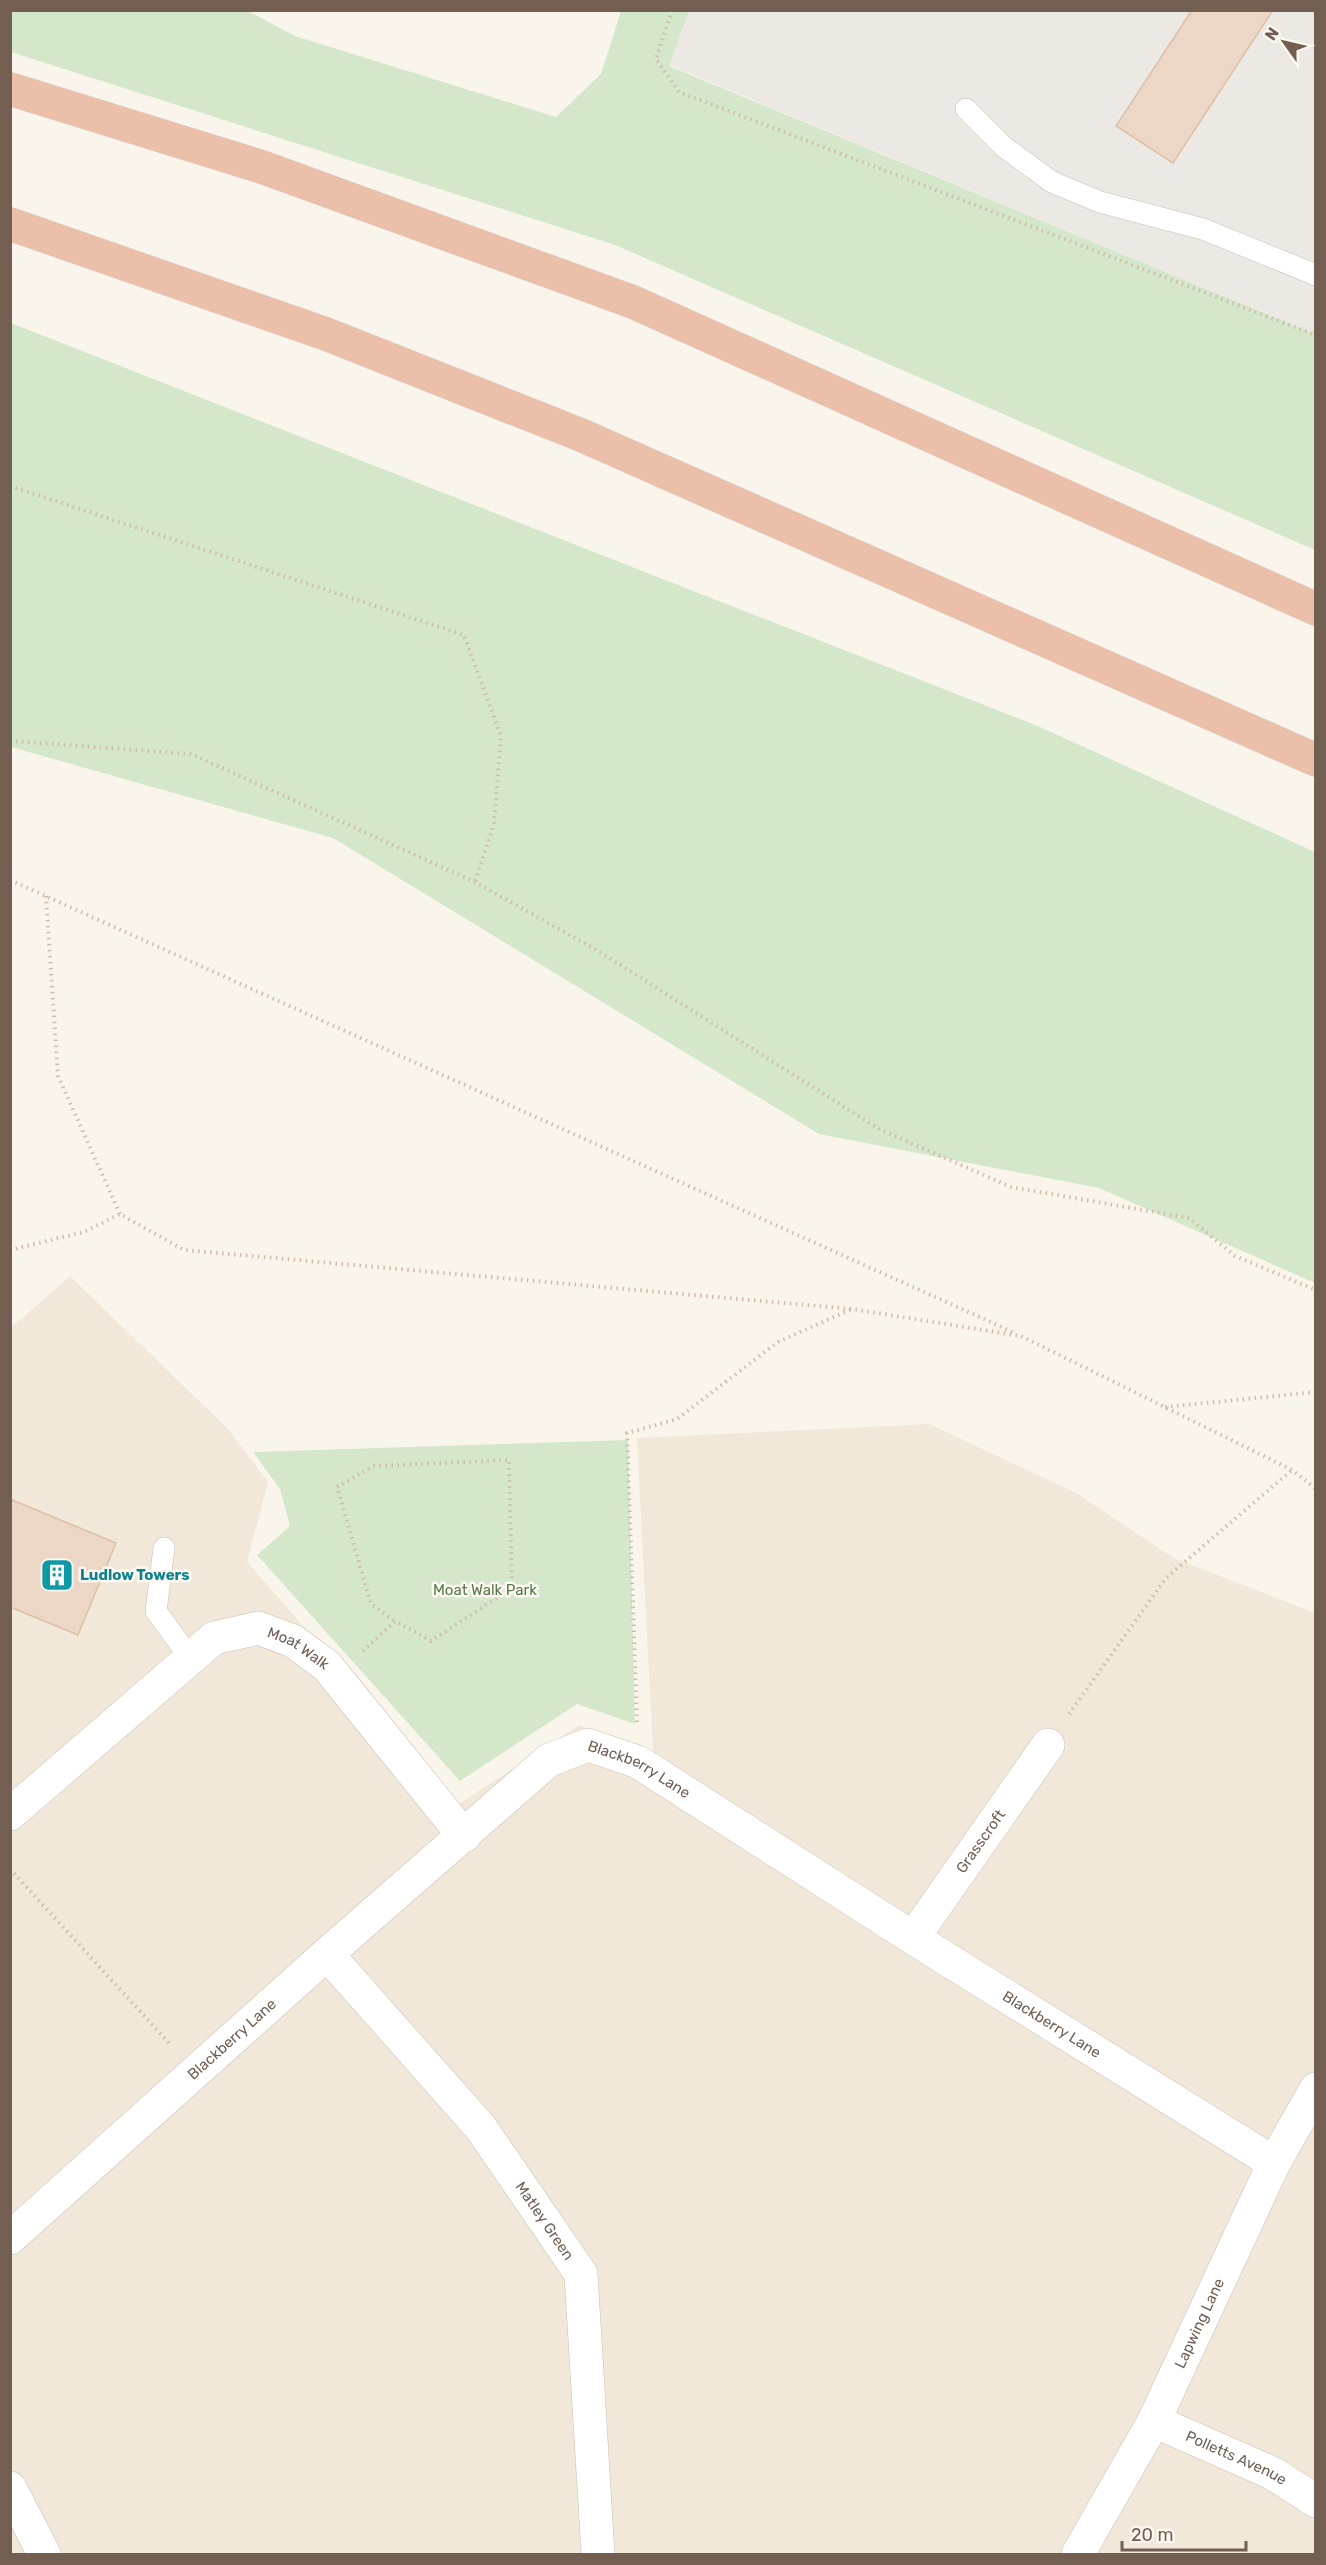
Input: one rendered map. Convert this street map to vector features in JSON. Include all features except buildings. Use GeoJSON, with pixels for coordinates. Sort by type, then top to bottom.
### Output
{"type":"FeatureCollection","features":[{"type":"Feature","properties":{"kind":"highway"},"geometry":{"type":"LineString","coordinates":[[10,89],[262,167],[633,302],[1316,609]]}},
{"type":"Feature","properties":{"kind":"highway"},"geometry":{"type":"LineString","coordinates":[[10,224],[326,334],[581,435],[1316,760]]}},
{"type":"Feature","properties":{"kind":"street","name":"Moat Walk"},"geometry":{"type":"LineString","coordinates":[[10,1814],[214,1638],[258,1628],[293,1641],[327,1666],[464,1836]]}},
{"type":"Feature","properties":{"kind":"street","name":"Blackberry Lane"},"geometry":{"type":"LineString","coordinates":[[10,2238],[327,1954],[549,1760],[588,1745],[638,1762],[913,1938],[1274,2163]]}},
{"type":"Feature","properties":{"kind":"street","name":"Grasscroft"},"geometry":{"type":"LineString","coordinates":[[913,1938],[1048,1745]]}},
{"type":"Feature","properties":{"kind":"street","name":"Matley Green"},"geometry":{"type":"LineString","coordinates":[[327,1954],[481,2128],[581,2274],[598,2554]]}},
{"type":"Feature","properties":{"kind":"street","name":"Lapwing Lane"},"geometry":{"type":"LineString","coordinates":[[1078,2554],[1154,2421],[1274,2163],[1316,2089]]}},
{"type":"Feature","properties":{"kind":"street","name":"Polletts Avenue"},"geometry":{"type":"LineString","coordinates":[[1154,2421],[1272,2473],[1316,2501]]}},
{"type":"Feature","properties":{"kind":"street"},"geometry":{"type":"LineString","coordinates":[[10,2488],[44,2554]]}},
{"type":"Feature","properties":{"kind":"lane"},"geometry":{"type":"LineString","coordinates":[[966,109],[1004,147],[1052,182],[1100,202],[1203,229],[1316,274]]}},
{"type":"Feature","properties":{"kind":"lane"},"geometry":{"type":"LineString","coordinates":[[164,1548],[156,1611],[190,1658]]}},
{"type":"Feature","properties":{"kind":"path"},"geometry":{"type":"LineString","coordinates":[[672,10],[656,59],[679,92],[1316,334]]}},
{"type":"Feature","properties":{"kind":"path"},"geometry":{"type":"LineString","coordinates":[[10,486],[464,635],[501,736],[494,824],[475,882]]}},
{"type":"Feature","properties":{"kind":"path"},"geometry":{"type":"LineString","coordinates":[[10,741],[191,754],[475,882],[600,952],[879,1129],[1011,1187],[1190,1218],[1235,1256],[1316,1290]]}},
{"type":"Feature","properties":{"kind":"path"},"geometry":{"type":"LineString","coordinates":[[10,880],[1021,1336],[1292,1470],[1316,1489]]}},
{"type":"Feature","properties":{"kind":"path"},"geometry":{"type":"LineString","coordinates":[[46,896],[58,1076],[120,1214],[184,1250],[852,1309],[1021,1336]]}},
{"type":"Feature","properties":{"kind":"path"},"geometry":{"type":"LineString","coordinates":[[10,1250],[84,1232],[120,1214]]}},
{"type":"Feature","properties":{"kind":"path"},"geometry":{"type":"LineString","coordinates":[[638,1762],[627,1434],[677,1419],[778,1342],[852,1309]]}},
{"type":"Feature","properties":{"kind":"path"},"geometry":{"type":"LineString","coordinates":[[1164,1407],[1316,1392]]}},
{"type":"Feature","properties":{"kind":"path"},"geometry":{"type":"LineString","coordinates":[[508,1461],[512,1588],[431,1641],[395,1621],[371,1604],[337,1487],[374,1466],[508,1461]]}},
{"type":"Feature","properties":{"kind":"path"},"geometry":{"type":"LineString","coordinates":[[1048,1745],[1166,1578],[1292,1470]]}},
{"type":"Feature","properties":{"kind":"path"},"geometry":{"type":"LineString","coordinates":[[336,1677],[395,1621]]}},
{"type":"Feature","properties":{"kind":"path"},"geometry":{"type":"LineString","coordinates":[[10,1869],[195,2072]]}},
{"type":"Feature","properties":{"kind":"shaded area"},"geometry":{"type":"Polygon","coordinates":[[[689,11],[1315,11],[1315,334],[669,65],[689,11]]]}},
{"type":"Feature","properties":{"kind":"shaded area"},"geometry":{"type":"Polygon","coordinates":[[[70,1276],[227,1428],[268,1482],[247,1562],[459,1804],[579,1725],[653,1752],[637,1438],[929,1424],[1078,1494],[1174,1558],[1315,1613],[1315,2554],[11,2554],[10,1329],[70,1276]]]}},
{"type":"Feature","properties":{"kind":"green space"},"geometry":{"type":"Polygon","coordinates":[[[11,10],[248,11],[295,36],[556,117],[601,74],[621,11],[689,11],[669,66],[1315,334],[1315,550],[615,245],[11,52],[11,10]]]}},
{"type":"Feature","properties":{"kind":"green space"},"geometry":{"type":"Polygon","coordinates":[[[11,323],[1040,727],[1315,852],[1315,1283],[1099,1188],[819,1134],[333,838],[11,747],[11,323]]]}},
{"type":"Feature","properties":{"kind":"green space","name":"Moat Walk Park"},"geometry":{"type":"Polygon","coordinates":[[[628,1440],[635,1724],[577,1704],[460,1781],[257,1555],[290,1526],[280,1489],[253,1452],[628,1440]]]}},
{"type":"Feature","properties":{"kind":"place","name":"Ludlow Towers"},"geometry":{"type":"Point","coordinates":[57,1575]}}]}
